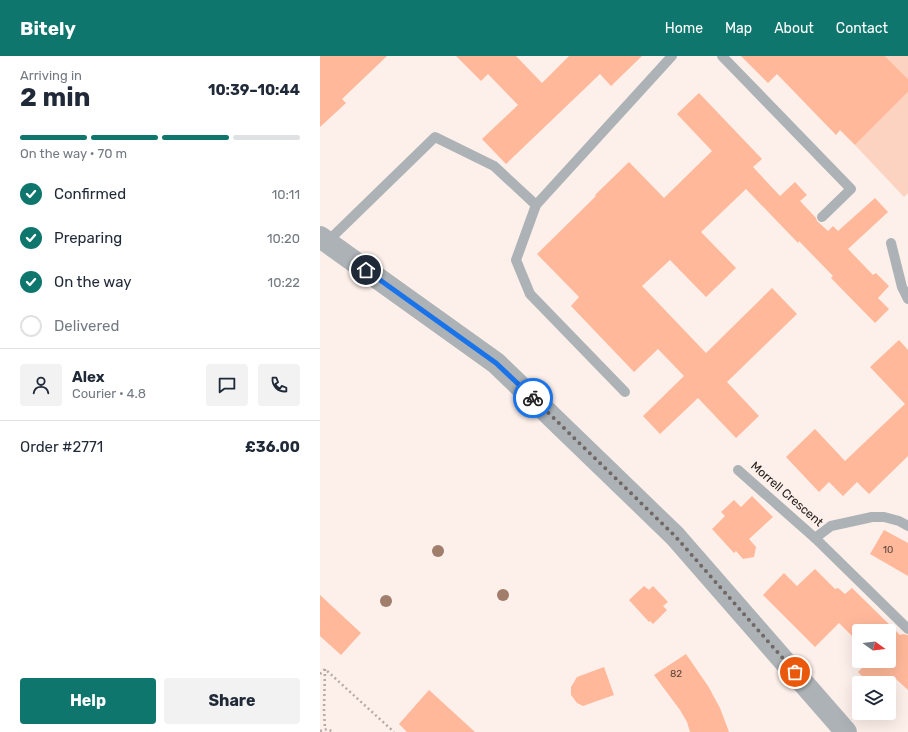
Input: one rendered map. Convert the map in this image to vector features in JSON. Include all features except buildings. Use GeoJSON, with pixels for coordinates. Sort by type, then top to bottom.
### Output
{"type":"FeatureCollection","features":[{"type":"Feature","properties":{"kind":"street"},"geometry":{"type":"LineString","coordinates":[[324,240],[496,363],[675,536],[846,732]]}},
{"type":"Feature","properties":{"kind":"lane"},"geometry":{"type":"LineString","coordinates":[[722,56],[851,189],[822,217]]}},
{"type":"Feature","properties":{"kind":"lane"},"geometry":{"type":"LineString","coordinates":[[625,392],[530,294],[516,260],[536,205],[668,57]]}},
{"type":"Feature","properties":{"kind":"lane"},"geometry":{"type":"LineString","coordinates":[[324,240],[435,137],[494,166],[536,205]]}},
{"type":"Feature","properties":{"kind":"lane"},"geometry":{"type":"LineString","coordinates":[[891,243],[902,287],[908,299]]}},
{"type":"Feature","properties":{"kind":"lane","name":"Morrell Crescent"},"geometry":{"type":"LineString","coordinates":[[738,470],[815,538],[831,526],[872,517],[884,517],[899,521],[908,526]]}},
{"type":"Feature","properties":{"kind":"lane"},"geometry":{"type":"LineString","coordinates":[[815,538],[908,629]]}},
{"type":"Feature","properties":{"kind":"path"},"geometry":{"type":"LineString","coordinates":[[320,674],[325,669]]}},
{"type":"Feature","properties":{"kind":"path"},"geometry":{"type":"LineString","coordinates":[[325,669],[324,710],[326,729]]}},
{"type":"Feature","properties":{"kind":"path"},"geometry":{"type":"LineString","coordinates":[[325,669],[394,732]]}},
{"type":"Feature","properties":{"kind":"path"},"geometry":{"type":"LineString","coordinates":[[320,732],[326,729],[334,732]]}},
{"type":"Feature","properties":{"kind":"shaded area"},"geometry":{"type":"Polygon","coordinates":[[[885,56],[908,56],[908,79],[885,56]]]}},
{"type":"Feature","properties":{"kind":"shaded area"},"geometry":{"type":"Polygon","coordinates":[[[908,92],[908,193],[904,197],[855,145],[908,92]]]}},
{"type":"Feature","properties":{"kind":"way so far"},"geometry":{"type":"LineString","coordinates":[[533,398],[675,536],[795,672]]}},
{"type":"Feature","properties":{"kind":"route"},"geometry":{"type":"LineString","coordinates":[[366,270],[496,363],[533,398]]}}]}
